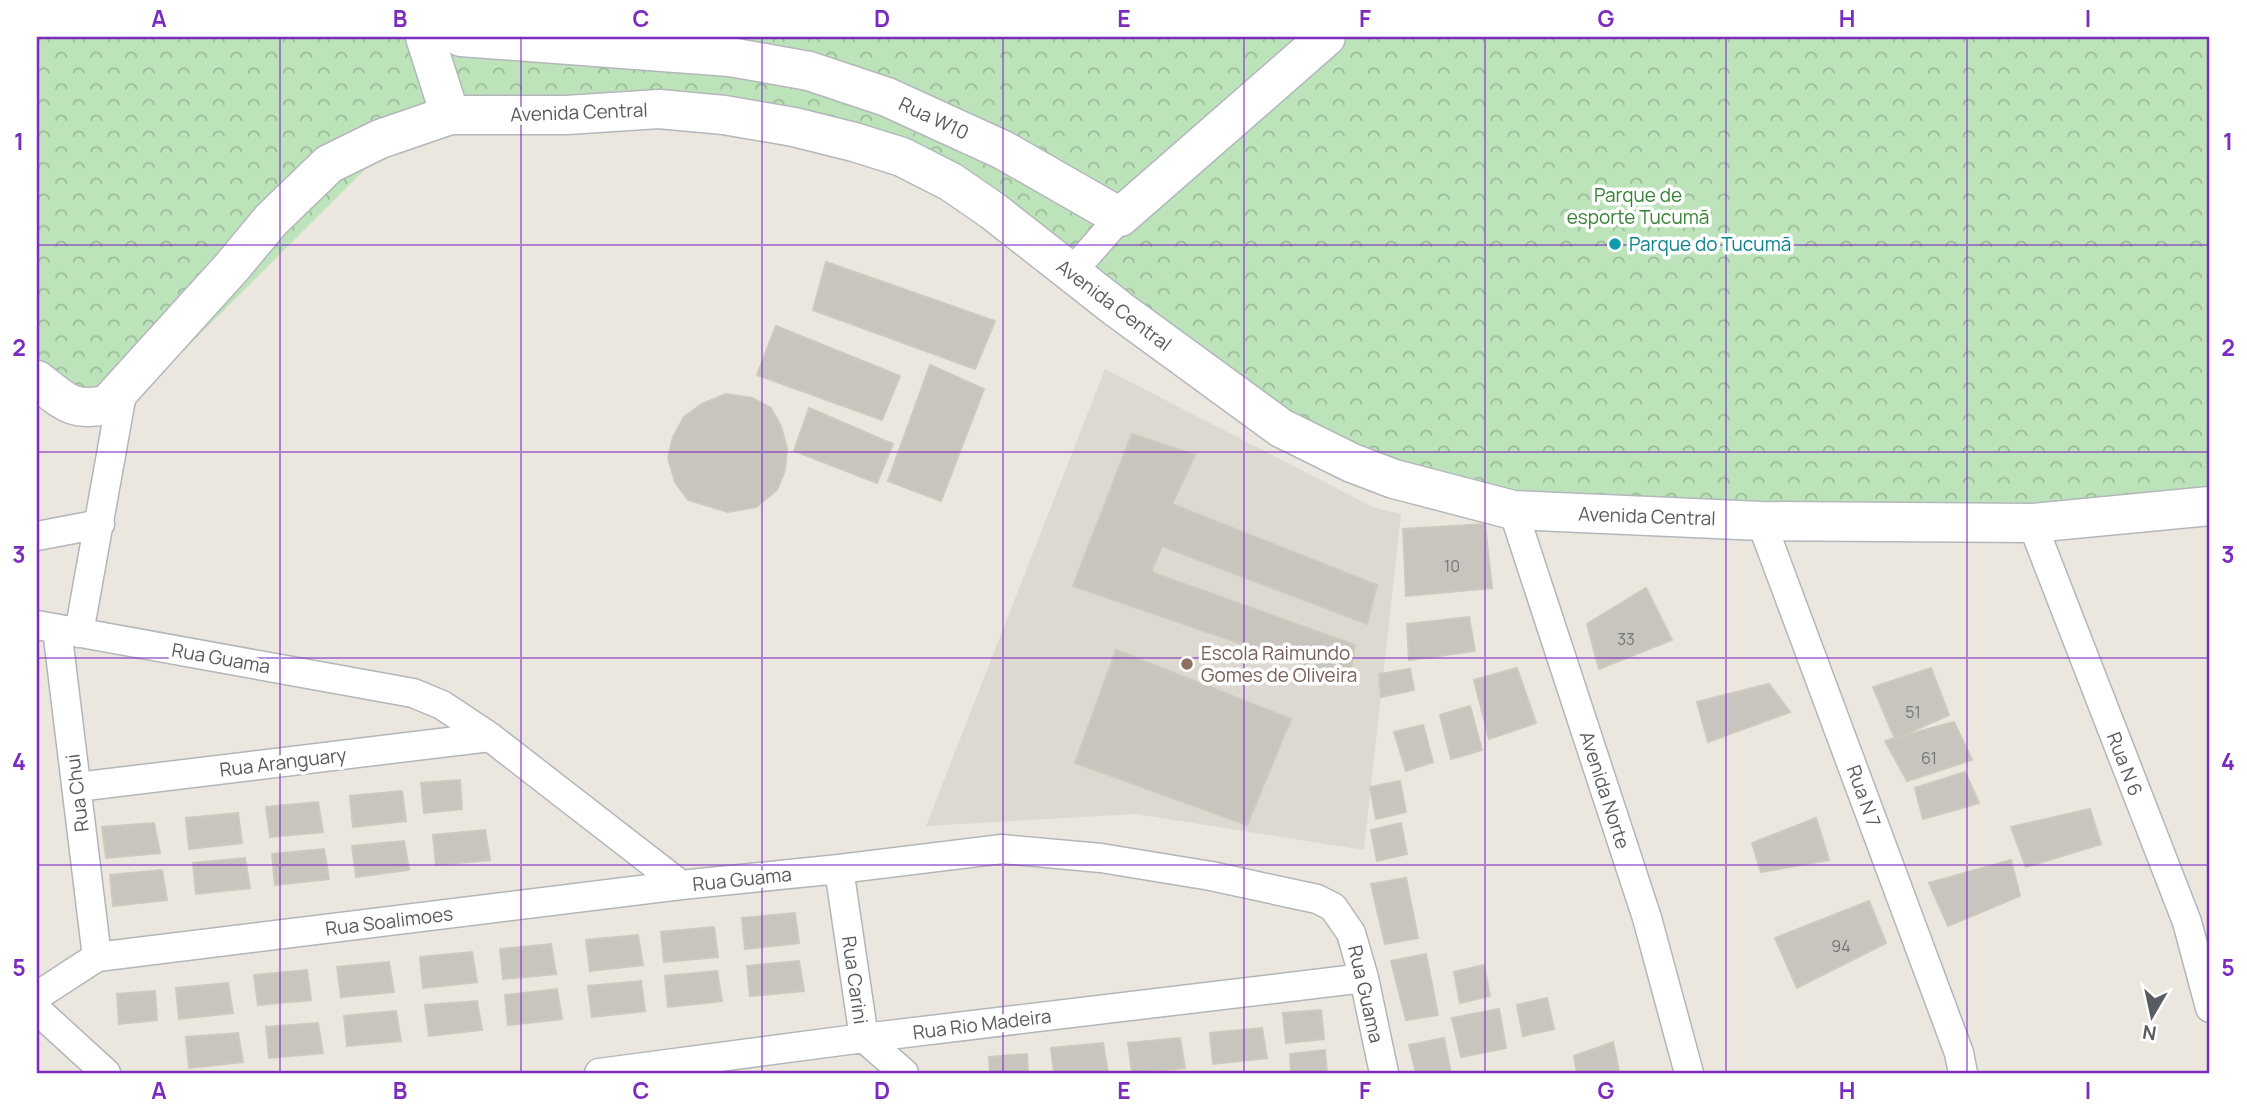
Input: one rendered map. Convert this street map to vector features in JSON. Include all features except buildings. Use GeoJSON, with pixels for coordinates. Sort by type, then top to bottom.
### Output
{"type":"FeatureCollection","features":[{"type":"Feature","properties":{"kind":"street"},"geometry":{"type":"LineString","coordinates":[[425,37],[450,115]]}},
{"type":"Feature","properties":{"kind":"street","name":"Rua W10"},"geometry":{"type":"LineString","coordinates":[[461,37],[730,57],[809,71],[887,97],[991,145],[1120,217]]}},
{"type":"Feature","properties":{"kind":"street"},"geometry":{"type":"LineString","coordinates":[[1071,274],[1120,217],[1326,37]]}},
{"type":"Feature","properties":{"kind":"street","name":"Avenida Central"},"geometry":{"type":"LineString","coordinates":[[37,380],[68,404],[80,407],[107,405],[271,220],[330,164],[380,139],[450,115],[567,115],[659,109],[724,115],[854,142],[902,157],[951,183],[993,211],[1071,274],[1281,428],[1352,463],[1394,479],[1513,510],[1762,521],[2032,523],[2210,506]]}},
{"type":"Feature","properties":{"kind":"street","name":"Rua Chui"},"geometry":{"type":"LineString","coordinates":[[97,957],[58,629],[100,524],[123,388]]}},
{"type":"Feature","properties":{"kind":"street","name":"Avenida Norte"},"geometry":{"type":"LineString","coordinates":[[1513,510],[1647,918],[1689,1073]]}},
{"type":"Feature","properties":{"kind":"street","name":"Rua N 7"},"geometry":{"type":"LineString","coordinates":[[1762,521],[1954,1040],[1963,1073]]}},
{"type":"Feature","properties":{"kind":"street","name":"Rua N 6"},"geometry":{"type":"LineString","coordinates":[[2032,523],[2187,922],[2210,1008]]}},
{"type":"Feature","properties":{"kind":"street"},"geometry":{"type":"LineString","coordinates":[[37,536],[100,524]]}},
{"type":"Feature","properties":{"kind":"street","name":"Rua Guama"},"geometry":{"type":"LineString","coordinates":[[58,629],[413,693],[442,705],[490,737],[681,885],[1002,849],[1101,858],[1211,876],[1317,899],[1333,906],[1352,933],[1384,1073]]}},
{"type":"Feature","properties":{"kind":"street","name":"Rua Aranguary"},"geometry":{"type":"LineString","coordinates":[[77,787],[490,737]]}},
{"type":"Feature","properties":{"kind":"street","name":"Rua Carini"},"geometry":{"type":"LineString","coordinates":[[839,869],[864,1038],[904,1073]]}},
{"type":"Feature","properties":{"kind":"street","name":"Rua Soalimoes"},"geometry":{"type":"LineString","coordinates":[[97,957],[681,885]]}},
{"type":"Feature","properties":{"kind":"street"},"geometry":{"type":"LineString","coordinates":[[37,996],[97,957]]}},
{"type":"Feature","properties":{"kind":"street","name":"Rua Rio Madeira"},"geometry":{"type":"LineString","coordinates":[[599,1073],[642,1071],[864,1038],[1364,978]]}},
{"type":"Feature","properties":{"kind":"street"},"geometry":{"type":"LineString","coordinates":[[37,1010],[106,1073]]}},
{"type":"Feature","properties":{"kind":"shaded area","name":"Escola Raimundo Gomes de Oliveira"},"geometry":{"type":"Polygon","coordinates":[[[1105,369],[1375,508],[1401,514],[1364,850],[1136,814],[926,826],[1105,369]]]}},
{"type":"Feature","properties":{"kind":"green space","name":"Parque do Tucumã"},"geometry":{"type":"Polygon","coordinates":[[[37,37],[2210,37],[2210,506],[1761,521],[1388,476],[926,169],[653,110],[393,141],[130,404],[37,380],[37,37]]]}},
{"type":"Feature","properties":{"kind":"place","name":"Parque do Tucumã"},"geometry":{"type":"Point","coordinates":[1615,244]}},
{"type":"Feature","properties":{"kind":"place","name":"Escola Raimundo Gomes de Oliveira"},"geometry":{"type":"Point","coordinates":[1187,664]}},
{"type":"Feature","properties":{"kind":"park label","name":"Parque de esporte Tucumã"},"geometry":{"type":"Point","coordinates":[1638,206]}}]}
